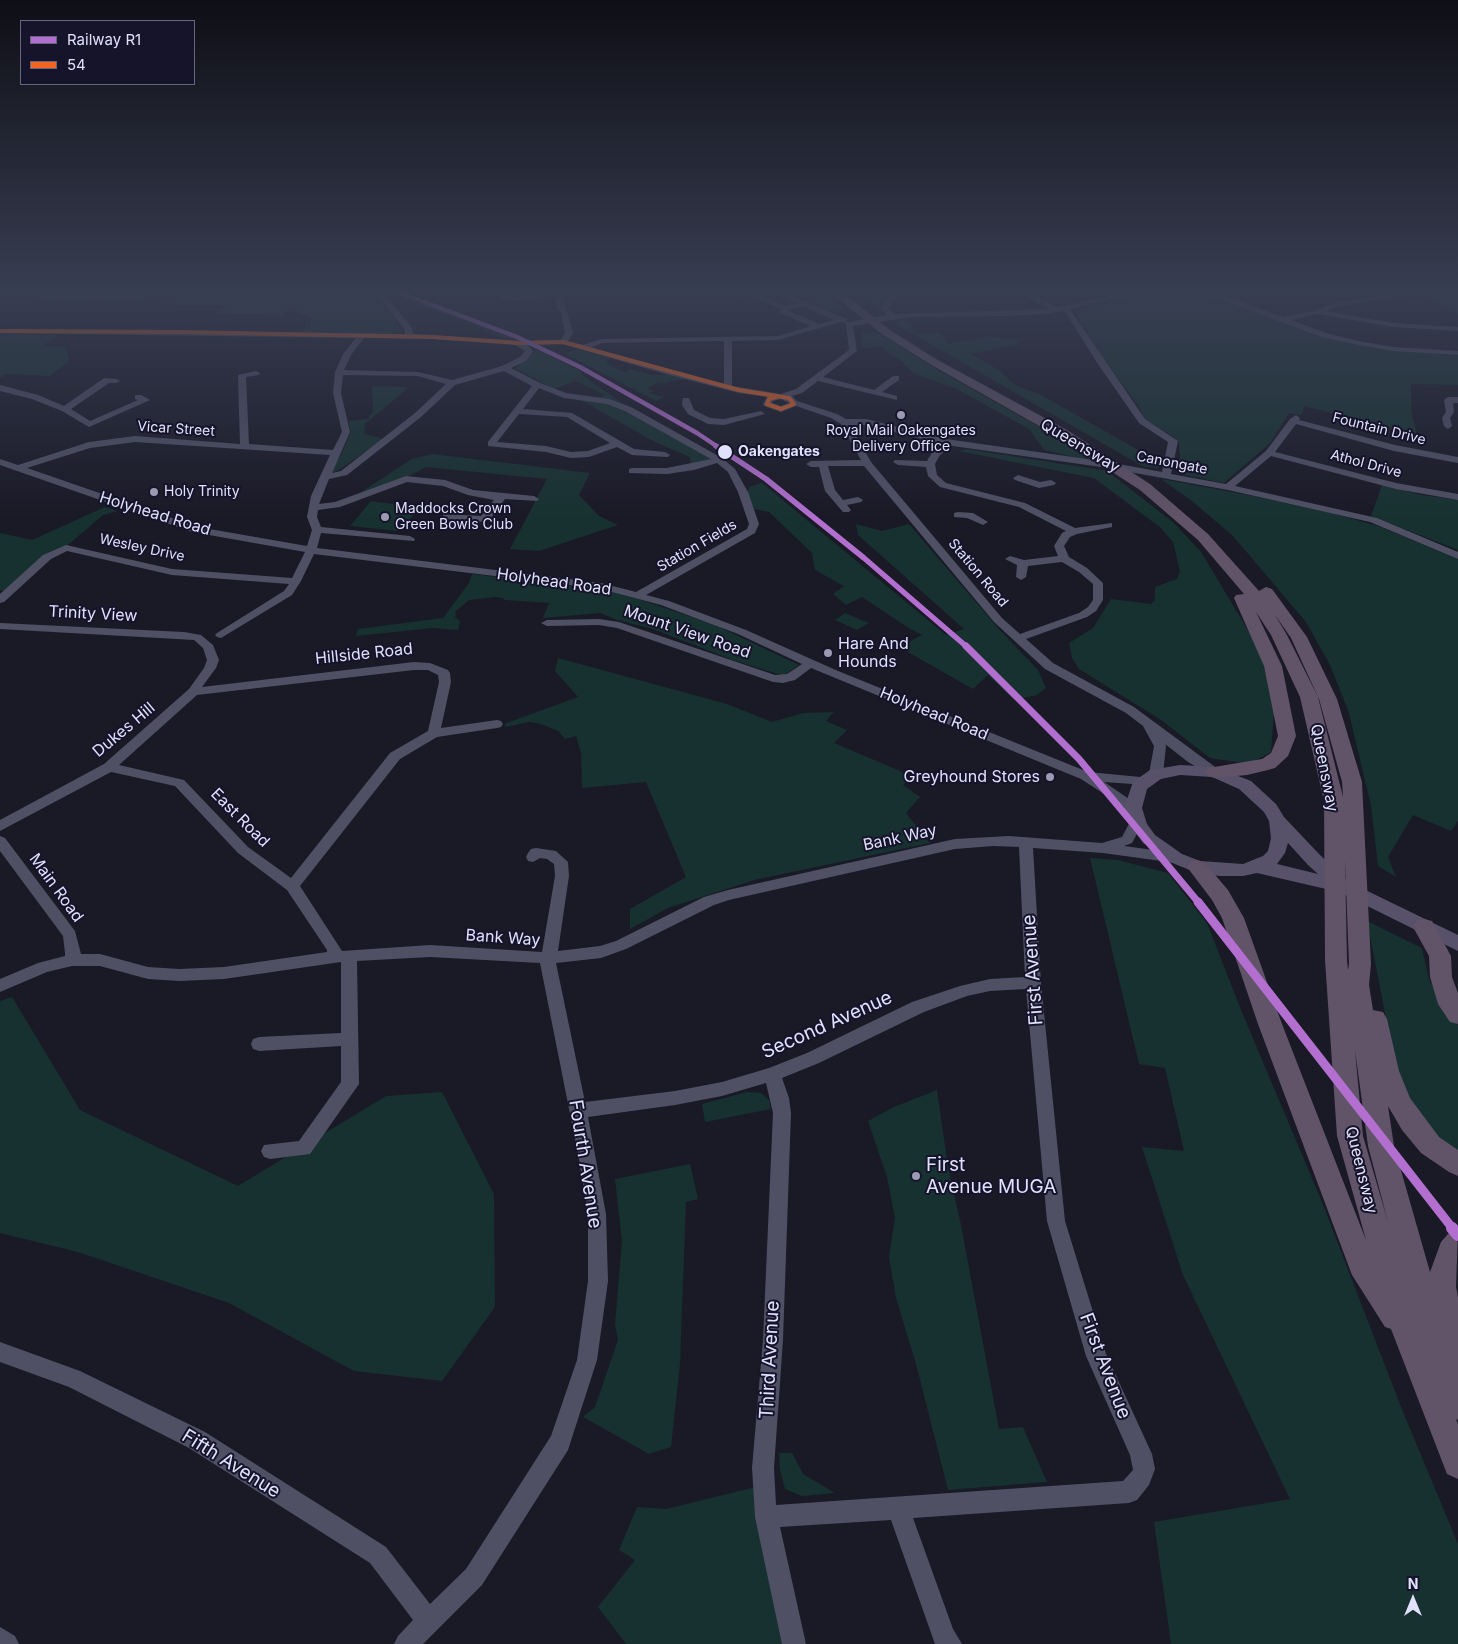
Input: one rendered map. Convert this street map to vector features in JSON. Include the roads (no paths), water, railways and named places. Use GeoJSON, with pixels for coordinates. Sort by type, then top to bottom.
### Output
{"type":"FeatureCollection","features":[{"type":"Feature","properties":{"kind":"highway","name":"Queensway"},"geometry":{"type":"LineString","coordinates":[[942,366],[1062,433],[1144,487],[1193,527],[1254,595],[1279,635],[1309,697],[1334,801],[1336,960],[1350,1136],[1407,1336],[1458,1463]]}},
{"type":"Feature","properties":{"kind":"highway","name":"Queensway"},"geometry":{"type":"LineString","coordinates":[[953,366],[1121,461],[1176,500],[1212,531],[1258,580],[1299,637],[1316,670],[1328,699],[1352,782],[1360,964],[1358,985],[1381,1146],[1432,1329],[1458,1405]]}},
{"type":"Feature","properties":{"kind":"highway"},"geometry":{"type":"LineString","coordinates":[[1215,772],[1247,770],[1268,764],[1279,756],[1287,736],[1273,666],[1238,590],[1232,569]]}},
{"type":"Feature","properties":{"kind":"highway"},"geometry":{"type":"LineString","coordinates":[[1186,863],[1220,895],[1233,918],[1270,1024],[1362,1266],[1407,1336]]}},
{"type":"Feature","properties":{"kind":"highway"},"geometry":{"type":"LineString","coordinates":[[1424,927],[1440,956],[1440,977],[1450,1004],[1458,1015]]}},
{"type":"Feature","properties":{"kind":"highway"},"geometry":{"type":"LineString","coordinates":[[1360,964],[1387,1071],[1399,1103],[1411,1122],[1430,1145],[1458,1164]]}},
{"type":"Feature","properties":{"kind":"highway"},"geometry":{"type":"LineString","coordinates":[[1458,1243],[1451,1250],[1444,1269],[1442,1287],[1453,1350],[1458,1362]]}},
{"type":"Feature","properties":{"kind":"main road"},"geometry":{"type":"LineString","coordinates":[[1344,887],[1314,860],[1278,821],[1270,808],[1245,785],[1215,772],[1180,770],[1150,778],[1139,786],[1135,814],[1149,839],[1186,863],[1220,870],[1258,867],[1344,887],[1458,944]]}},
{"type":"Feature","properties":{"kind":"main road"},"geometry":{"type":"LineString","coordinates":[[1258,867],[1269,861],[1276,852],[1280,838],[1278,821]]}},
{"type":"Feature","properties":{"kind":"street"},"geometry":{"type":"LineString","coordinates":[[221,635],[288,593],[311,550],[317,530],[312,516],[314,507],[325,477],[346,432],[337,393],[339,372],[342,366]]}},
{"type":"Feature","properties":{"kind":"street"},"geometry":{"type":"LineString","coordinates":[[325,477],[344,473],[418,414],[452,383],[510,366]]}},
{"type":"Feature","properties":{"kind":"street"},"geometry":{"type":"LineString","coordinates":[[645,366],[755,395],[767,404],[789,405],[820,412],[834,416],[844,422]]}},
{"type":"Feature","properties":{"kind":"street"},"geometry":{"type":"LineString","coordinates":[[728,366],[728,387]]}},
{"type":"Feature","properties":{"kind":"street"},"geometry":{"type":"LineString","coordinates":[[761,414],[769,399],[799,391],[834,366]]}},
{"type":"Feature","properties":{"kind":"street"},"geometry":{"type":"LineString","coordinates":[[1104,366],[1142,422],[1173,441],[1162,475]]}},
{"type":"Feature","properties":{"kind":"street","name":"Station Fields"},"geometry":{"type":"LineString","coordinates":[[505,368],[538,385],[564,395],[609,402],[628,409],[719,460],[732,471],[754,524],[751,531],[638,595]]}},
{"type":"Feature","properties":{"kind":"street"},"geometry":{"type":"LineString","coordinates":[[339,372],[418,374],[452,383]]}},
{"type":"Feature","properties":{"kind":"street"},"geometry":{"type":"LineString","coordinates":[[243,448],[245,445],[242,375],[256,373]]}},
{"type":"Feature","properties":{"kind":"street"},"geometry":{"type":"LineString","coordinates":[[818,378],[894,398]]}},
{"type":"Feature","properties":{"kind":"street"},"geometry":{"type":"LineString","coordinates":[[876,393],[896,378]]}},
{"type":"Feature","properties":{"kind":"street"},"geometry":{"type":"LineString","coordinates":[[65,409],[107,380],[116,381]]}},
{"type":"Feature","properties":{"kind":"street"},"geometry":{"type":"LineString","coordinates":[[538,385],[491,444],[546,448],[571,455],[589,454],[616,444]]}},
{"type":"Feature","properties":{"kind":"street"},"geometry":{"type":"LineString","coordinates":[[0,388],[35,397],[65,409],[88,424],[93,431],[87,438],[89,445]]}},
{"type":"Feature","properties":{"kind":"street"},"geometry":{"type":"LineString","coordinates":[[739,390],[778,397],[789,405]]}},
{"type":"Feature","properties":{"kind":"street"},"geometry":{"type":"LineString","coordinates":[[674,402],[686,401],[691,412],[697,417],[708,421],[724,422],[761,414],[789,405],[799,391]]}},
{"type":"Feature","properties":{"kind":"street"},"geometry":{"type":"LineString","coordinates":[[88,424],[146,400],[138,397]]}},
{"type":"Feature","properties":{"kind":"street"},"geometry":{"type":"LineString","coordinates":[[1448,426],[1446,418],[1450,412],[1448,400],[1458,400]]}},
{"type":"Feature","properties":{"kind":"street"},"geometry":{"type":"LineString","coordinates":[[518,410],[569,415],[632,452],[654,452],[665,456]]}},
{"type":"Feature","properties":{"kind":"street"},"geometry":{"type":"LineString","coordinates":[[697,417],[709,412]]}},
{"type":"Feature","properties":{"kind":"street","name":"Fountain Drive"},"geometry":{"type":"LineString","coordinates":[[1269,453],[1295,420],[1394,448],[1458,460]]}},
{"type":"Feature","properties":{"kind":"street","name":"Canongate"},"geometry":{"type":"LineString","coordinates":[[844,422],[866,422],[946,442],[1108,465],[1228,487],[1373,520],[1458,556]]}},
{"type":"Feature","properties":{"kind":"street","name":"Station Road"},"geometry":{"type":"LineString","coordinates":[[844,422],[867,463],[993,614],[1018,638],[1049,666],[1114,700],[1145,720],[1193,759],[1215,772]]}},
{"type":"Feature","properties":{"kind":"street","name":"Vicar Street"},"geometry":{"type":"LineString","coordinates":[[18,468],[89,445],[135,440],[336,453]]}},
{"type":"Feature","properties":{"kind":"street"},"geometry":{"type":"LineString","coordinates":[[942,449],[935,455],[930,464],[933,476],[943,485],[975,504],[1022,505],[1074,531]]}},
{"type":"Feature","properties":{"kind":"street"},"geometry":{"type":"LineString","coordinates":[[1228,487],[1269,453]]}},
{"type":"Feature","properties":{"kind":"street","name":"Athol Drive"},"geometry":{"type":"LineString","coordinates":[[1269,453],[1396,486],[1458,497]]}},
{"type":"Feature","properties":{"kind":"street"},"geometry":{"type":"LineString","coordinates":[[632,471],[667,471],[694,467],[719,460]]}},
{"type":"Feature","properties":{"kind":"street","name":"Holyhead Road"},"geometry":{"type":"LineString","coordinates":[[0,462],[179,525],[311,550],[601,586],[638,595],[690,611],[742,632],[811,664],[1086,776]]}},
{"type":"Feature","properties":{"kind":"street"},"geometry":{"type":"LineString","coordinates":[[898,462],[930,464]]}},
{"type":"Feature","properties":{"kind":"street"},"geometry":{"type":"LineString","coordinates":[[811,464],[867,463]]}},
{"type":"Feature","properties":{"kind":"street"},"geometry":{"type":"LineString","coordinates":[[824,464],[830,491],[844,506],[858,500]]}},
{"type":"Feature","properties":{"kind":"street"},"geometry":{"type":"LineString","coordinates":[[1018,478],[1039,485],[1051,483]]}},
{"type":"Feature","properties":{"kind":"street"},"geometry":{"type":"LineString","coordinates":[[314,507],[337,505],[406,479],[445,483],[471,493],[534,499]]}},
{"type":"Feature","properties":{"kind":"street"},"geometry":{"type":"LineString","coordinates":[[1022,505],[1038,490],[1039,485]]}},
{"type":"Feature","properties":{"kind":"street"},"geometry":{"type":"LineString","coordinates":[[471,532],[481,519],[487,516],[500,499],[499,496]]}},
{"type":"Feature","properties":{"kind":"street"},"geometry":{"type":"LineString","coordinates":[[958,515],[975,504]]}},
{"type":"Feature","properties":{"kind":"street"},"geometry":{"type":"LineString","coordinates":[[975,504],[983,522]]}},
{"type":"Feature","properties":{"kind":"street"},"geometry":{"type":"LineString","coordinates":[[447,516],[481,519]]}},
{"type":"Feature","properties":{"kind":"street"},"geometry":{"type":"LineString","coordinates":[[1018,638],[1083,615],[1092,609],[1098,600],[1097,582],[1064,559],[1058,546],[1066,535],[1074,531],[1110,524]]}},
{"type":"Feature","properties":{"kind":"street"},"geometry":{"type":"LineString","coordinates":[[317,530],[410,539]]}},
{"type":"Feature","properties":{"kind":"street","name":"Wesley Drive"},"geometry":{"type":"LineString","coordinates":[[0,600],[47,557],[66,548],[172,572],[296,581]]}},
{"type":"Feature","properties":{"kind":"street"},"geometry":{"type":"LineString","coordinates":[[1010,559],[1024,563],[1064,559]]}},
{"type":"Feature","properties":{"kind":"street"},"geometry":{"type":"LineString","coordinates":[[1021,577],[1024,563]]}},
{"type":"Feature","properties":{"kind":"street","name":"Mount View Road"},"geometry":{"type":"LineString","coordinates":[[547,623],[594,618],[773,678],[783,679],[791,677],[811,664]]}},
{"type":"Feature","properties":{"kind":"street","name":"Trinity View"},"geometry":{"type":"LineString","coordinates":[[0,626],[184,635]]}},
{"type":"Feature","properties":{"kind":"street","name":"Dukes Hill"},"geometry":{"type":"LineString","coordinates":[[0,826],[109,767],[193,692],[210,668],[213,660],[210,647],[205,642],[197,637],[184,635]]}},
{"type":"Feature","properties":{"kind":"street","name":"Hillside Road"},"geometry":{"type":"LineString","coordinates":[[193,692],[382,669],[414,666],[430,667],[442,671],[445,678],[434,733]]}},
{"type":"Feature","properties":{"kind":"street","name":"Station Road"},"geometry":{"type":"LineString","coordinates":[[1145,720],[1160,746],[1150,778]]}},
{"type":"Feature","properties":{"kind":"street"},"geometry":{"type":"LineString","coordinates":[[292,886],[395,756],[434,733],[497,724]]}},
{"type":"Feature","properties":{"kind":"street","name":"East Road"},"geometry":{"type":"LineString","coordinates":[[109,767],[179,783],[243,850],[292,886],[341,957]]}},
{"type":"Feature","properties":{"kind":"street"},"geometry":{"type":"LineString","coordinates":[[1086,776],[1150,778]]}},
{"type":"Feature","properties":{"kind":"street"},"geometry":{"type":"LineString","coordinates":[[1086,776],[1135,814],[1127,840],[1103,848]]}},
{"type":"Feature","properties":{"kind":"street","name":"Main Road"},"geometry":{"type":"LineString","coordinates":[[0,841],[70,935],[74,953],[72,960]]}},
{"type":"Feature","properties":{"kind":"street","name":"Bank Way"},"geometry":{"type":"LineString","coordinates":[[0,986],[44,967],[72,960],[100,960],[148,973],[179,975],[224,973],[341,957],[430,951],[548,958],[601,952],[620,945],[709,901],[728,895],[955,844],[993,841],[1103,848],[1186,863]]}},
{"type":"Feature","properties":{"kind":"street","name":"First Avenue"},"geometry":{"type":"LineString","coordinates":[[766,1517],[1129,1492],[1141,1477],[1144,1469],[1141,1454],[1096,1356],[1056,1221],[1033,983],[1026,843]]}},
{"type":"Feature","properties":{"kind":"street"},"geometry":{"type":"LineString","coordinates":[[533,857],[536,853],[550,855],[561,862],[562,876],[548,958]]}},
{"type":"Feature","properties":{"kind":"street"},"geometry":{"type":"LineString","coordinates":[[270,1152],[304,1148],[350,1084],[351,1039],[341,957]]}},
{"type":"Feature","properties":{"kind":"street","name":"Fourth Avenue"},"geometry":{"type":"LineString","coordinates":[[406,1644],[474,1577],[560,1442],[587,1360],[598,1281],[597,1214],[548,958]]}},
{"type":"Feature","properties":{"kind":"street","name":"Second Avenue"},"geometry":{"type":"LineString","coordinates":[[578,1111],[675,1098],[722,1089],[772,1074],[813,1058],[918,1007],[966,990],[990,985],[1033,983]]}},
{"type":"Feature","properties":{"kind":"street"},"geometry":{"type":"LineString","coordinates":[[259,1044],[351,1039]]}},
{"type":"Feature","properties":{"kind":"street","name":"Third Avenue"},"geometry":{"type":"LineString","coordinates":[[772,1074],[780,1098],[782,1113],[772,1340],[763,1468],[766,1517],[794,1644]]}},
{"type":"Feature","properties":{"kind":"street","name":"Fifth Avenue"},"geometry":{"type":"LineString","coordinates":[[0,1352],[73,1378],[197,1440],[378,1555],[418,1608],[431,1620]]}},
{"type":"Feature","properties":{"kind":"street"},"geometry":{"type":"LineString","coordinates":[[898,1507],[944,1637],[950,1644]]}},
{"type":"Feature","properties":{"kind":"street"},"geometry":{"type":"LineString","coordinates":[[0,1639],[7,1644]]}},
{"type":"Feature","properties":{"kind":"rail line","name":"R1"},"geometry":{"type":"LineString","coordinates":[[577,366],[697,433],[766,479],[953,633],[1079,759],[1185,885],[1458,1235]]}},
{"type":"Feature","properties":{"kind":"place","name":"Royal Mail Oakengates Delivery Office"},"geometry":{"type":"Point","coordinates":[901,415]}},
{"type":"Feature","properties":{"kind":"place","name":"Oakengates"},"geometry":{"type":"Point","coordinates":[725,452]}},
{"type":"Feature","properties":{"kind":"place","name":"Holy Trinity"},"geometry":{"type":"Point","coordinates":[154,492]}},
{"type":"Feature","properties":{"kind":"place","name":"Maddocks Crown Green Bowls Club"},"geometry":{"type":"Point","coordinates":[385,517]}},
{"type":"Feature","properties":{"kind":"place","name":"Hare And Hounds"},"geometry":{"type":"Point","coordinates":[828,653]}},
{"type":"Feature","properties":{"kind":"place","name":"Greyhound Stores"},"geometry":{"type":"Point","coordinates":[1050,777]}},
{"type":"Feature","properties":{"kind":"place","name":"First Avenue MUGA"},"geometry":{"type":"Point","coordinates":[916,1176]}}]}
